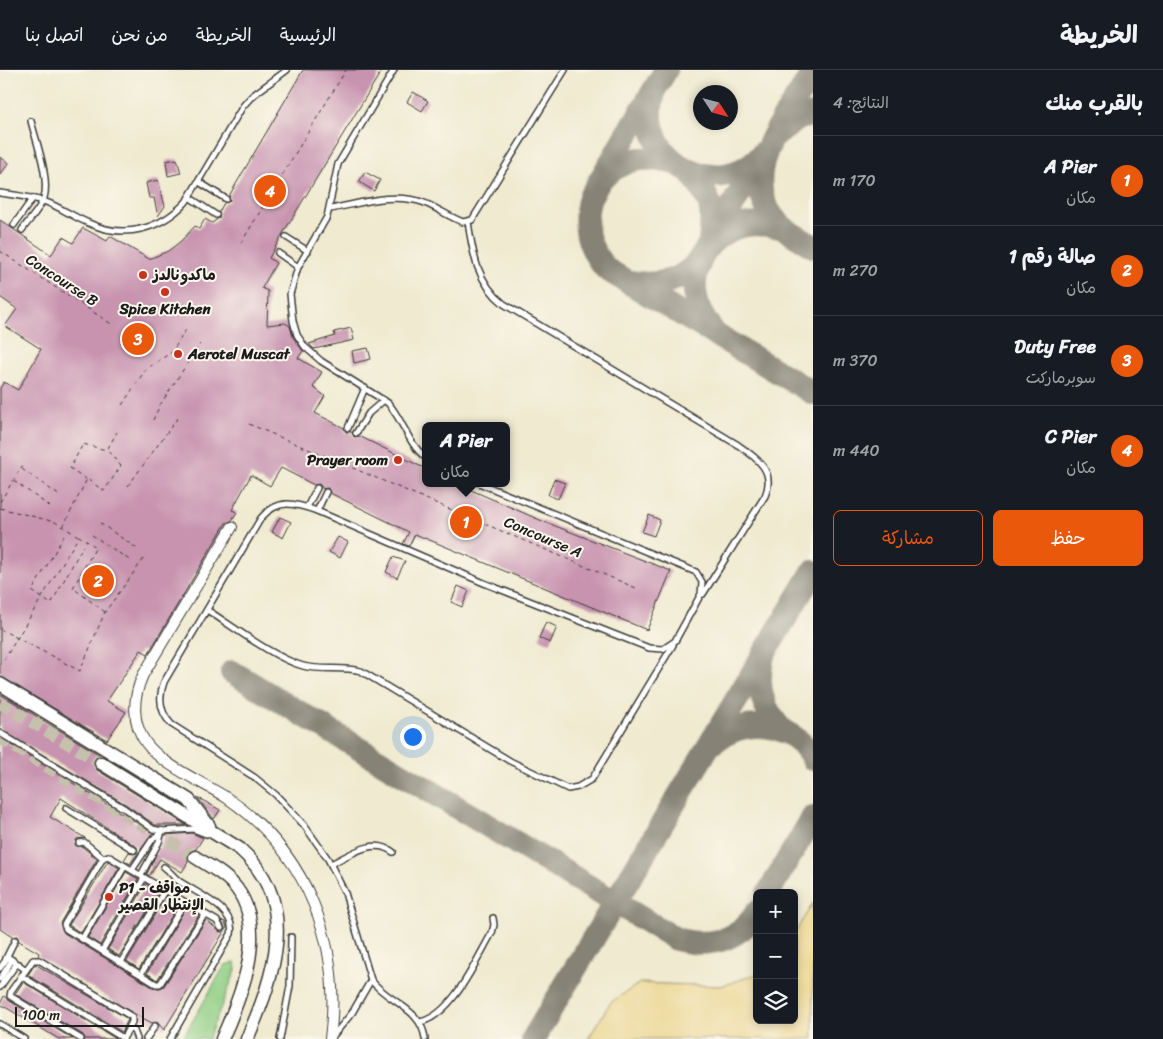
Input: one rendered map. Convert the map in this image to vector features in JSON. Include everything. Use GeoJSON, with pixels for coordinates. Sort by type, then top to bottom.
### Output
{"type":"FeatureCollection","features":[{"type":"Feature","properties":{"kind":"street"},"geometry":{"type":"LineString","coordinates":[[232,527],[143,675],[136,694],[135,714],[141,734],[153,751],[246,812],[278,844],[304,881],[316,907],[328,943],[333,987],[331,1039]]}},
{"type":"Feature","properties":{"kind":"street"},"geometry":{"type":"LineString","coordinates":[[0,684],[189,800],[204,822],[224,839]]}},
{"type":"Feature","properties":{"kind":"street"},"geometry":{"type":"LineString","coordinates":[[101,763],[240,849],[258,868],[266,880],[275,904],[277,935],[274,965],[247,1039]]}},
{"type":"Feature","properties":{"kind":"street"},"geometry":{"type":"LineString","coordinates":[[195,857],[221,873],[237,888],[243,898],[250,921],[251,933],[246,972],[222,1039]]}},
{"type":"Feature","properties":{"kind":"lane"},"geometry":{"type":"LineString","coordinates":[[0,193],[42,201],[98,227],[128,231],[147,227],[164,220],[179,209],[189,197],[243,106],[252,96],[287,70]]}},
{"type":"Feature","properties":{"kind":"lane"},"geometry":{"type":"LineString","coordinates":[[394,70],[338,164],[330,210],[324,225],[298,267],[293,281],[290,308],[295,328],[301,341],[321,361],[384,400],[396,412],[411,441],[422,453]]}},
{"type":"Feature","properties":{"kind":"lane"},"geometry":{"type":"LineString","coordinates":[[330,210],[387,199],[405,198],[423,202],[459,221],[468,222],[475,216],[565,70]]}},
{"type":"Feature","properties":{"kind":"lane"},"geometry":{"type":"LineString","coordinates":[[22,230],[42,201],[46,184],[31,120]]}},
{"type":"Feature","properties":{"kind":"lane"},"geometry":{"type":"LineString","coordinates":[[199,182],[226,199]]}},
{"type":"Feature","properties":{"kind":"lane"},"geometry":{"type":"LineString","coordinates":[[189,197],[216,215]]}},
{"type":"Feature","properties":{"kind":"lane"},"geometry":{"type":"LineString","coordinates":[[14,225],[33,198]]}},
{"type":"Feature","properties":{"kind":"lane"},"geometry":{"type":"LineString","coordinates":[[207,610],[288,661],[315,668],[346,668],[361,671],[510,762],[568,788],[583,785],[592,779],[767,491],[768,474],[763,464],[738,445],[504,304],[490,291],[476,267],[468,222]]}},
{"type":"Feature","properties":{"kind":"lane"},"geometry":{"type":"LineString","coordinates":[[286,237],[308,251]]}},
{"type":"Feature","properties":{"kind":"lane"},"geometry":{"type":"LineString","coordinates":[[278,253],[298,267]]}},
{"type":"Feature","properties":{"kind":"lane"},"geometry":{"type":"LineString","coordinates":[[348,428],[365,388]]}},
{"type":"Feature","properties":{"kind":"lane"},"geometry":{"type":"LineString","coordinates":[[356,433],[369,414],[384,400]]}},
{"type":"Feature","properties":{"kind":"lane"},"geometry":{"type":"LineString","coordinates":[[488,487],[541,510],[692,568],[702,582],[700,600]]}},
{"type":"Feature","properties":{"kind":"lane"},"geometry":{"type":"LineString","coordinates":[[307,507],[317,488]]}},
{"type":"Feature","properties":{"kind":"lane"},"geometry":{"type":"LineString","coordinates":[[317,511],[326,492]]}},
{"type":"Feature","properties":{"kind":"lane"},"geometry":{"type":"LineString","coordinates":[[425,1039],[420,1022],[412,1013],[379,990],[371,980],[352,912],[331,864],[304,826],[276,795],[243,769],[171,724],[162,712],[160,697],[164,682],[266,512],[286,503],[307,507],[484,583],[650,648],[663,649],[675,641]]}},
{"type":"Feature","properties":{"kind":"lane"},"geometry":{"type":"LineString","coordinates":[[0,733],[125,809],[150,827],[162,831],[193,829],[224,839]]}},
{"type":"Feature","properties":{"kind":"lane"},"geometry":{"type":"LineString","coordinates":[[66,808],[134,850]]}},
{"type":"Feature","properties":{"kind":"lane"},"geometry":{"type":"LineString","coordinates":[[132,870],[152,840],[162,831]]}},
{"type":"Feature","properties":{"kind":"lane"},"geometry":{"type":"LineString","coordinates":[[102,951],[160,842],[162,831]]}},
{"type":"Feature","properties":{"kind":"lane"},"geometry":{"type":"LineString","coordinates":[[79,843],[84,842],[103,858]]}},
{"type":"Feature","properties":{"kind":"lane"},"geometry":{"type":"LineString","coordinates":[[331,864],[370,846],[383,847],[393,852]]}},
{"type":"Feature","properties":{"kind":"lane"},"geometry":{"type":"LineString","coordinates":[[205,914],[162,983],[156,984],[66,929],[64,923],[103,858],[108,856],[205,914],[217,922],[221,928]]}},
{"type":"Feature","properties":{"kind":"lane"},"geometry":{"type":"LineString","coordinates":[[82,939],[125,866]]}},
{"type":"Feature","properties":{"kind":"lane"},"geometry":{"type":"LineString","coordinates":[[164,867],[178,880],[221,909],[229,918],[232,928],[231,934],[170,1039]]}},
{"type":"Feature","properties":{"kind":"lane"},"geometry":{"type":"LineString","coordinates":[[121,962],[165,890]]}},
{"type":"Feature","properties":{"kind":"lane"},"geometry":{"type":"LineString","coordinates":[[141,974],[185,902]]}},
{"type":"Feature","properties":{"kind":"lane"},"geometry":{"type":"LineString","coordinates":[[420,1022],[437,1016],[449,1003],[492,932],[493,918]]}},
{"type":"Feature","properties":{"kind":"lane"},"geometry":{"type":"LineString","coordinates":[[280,1039],[290,986],[291,937]]}},
{"type":"Feature","properties":{"kind":"lane"},"geometry":{"type":"LineString","coordinates":[[0,968],[14,940]]}},
{"type":"Feature","properties":{"kind":"lane"},"geometry":{"type":"LineString","coordinates":[[6,958],[26,970]]}},
{"type":"Feature","properties":{"kind":"lane"},"geometry":{"type":"LineString","coordinates":[[0,979],[12,960]]}},
{"type":"Feature","properties":{"kind":"lane"},"geometry":{"type":"LineString","coordinates":[[81,1039],[11,997],[10,993],[33,960],[39,960],[130,1016],[133,1021],[134,1034]]}},
{"type":"Feature","properties":{"kind":"lane"},"geometry":{"type":"LineString","coordinates":[[0,987],[14,966],[18,964]]}},
{"type":"Feature","properties":{"kind":"lane"},"geometry":{"type":"LineString","coordinates":[[22,976],[123,1039],[134,1034],[145,1039],[155,1026]]}},
{"type":"Feature","properties":{"kind":"lane"},"geometry":{"type":"LineString","coordinates":[[331,1039],[352,1013],[371,980]]}},
{"type":"Feature","properties":{"kind":"lane"},"geometry":{"type":"LineString","coordinates":[[0,1024],[24,1039]]}},
{"type":"Feature","properties":{"kind":"path"},"geometry":{"type":"LineString","coordinates":[[241,243],[346,70]]}},
{"type":"Feature","properties":{"kind":"path","name":"Concourse B"},"geometry":{"type":"LineString","coordinates":[[0,251],[113,325]]}},
{"type":"Feature","properties":{"kind":"path"},"geometry":{"type":"LineString","coordinates":[[122,405],[146,368],[172,352],[187,328]]}},
{"type":"Feature","properties":{"kind":"path"},"geometry":{"type":"LineString","coordinates":[[153,420],[160,405],[200,344]]}},
{"type":"Feature","properties":{"kind":"path"},"geometry":{"type":"LineString","coordinates":[[128,486],[179,416]]}},
{"type":"Feature","properties":{"kind":"path","name":"Concourse A"},"geometry":{"type":"LineString","coordinates":[[249,424],[636,588]]}},
{"type":"Feature","properties":{"kind":"path"},"geometry":{"type":"LineString","coordinates":[[107,450],[118,432]]}},
{"type":"Feature","properties":{"kind":"path"},"geometry":{"type":"LineString","coordinates":[[83,444],[107,450],[121,466],[104,491],[87,479],[70,468],[83,444]]}},
{"type":"Feature","properties":{"kind":"path"},"geometry":{"type":"LineString","coordinates":[[0,502],[22,466]]}},
{"type":"Feature","properties":{"kind":"path"},"geometry":{"type":"LineString","coordinates":[[22,469],[60,496]]}},
{"type":"Feature","properties":{"kind":"path"},"geometry":{"type":"LineString","coordinates":[[63,527],[87,479]]}},
{"type":"Feature","properties":{"kind":"path"},"geometry":{"type":"LineString","coordinates":[[14,481],[52,508]]}},
{"type":"Feature","properties":{"kind":"path"},"geometry":{"type":"LineString","coordinates":[[0,508],[55,522],[96,547],[73,588],[105,612]]}},
{"type":"Feature","properties":{"kind":"path"},"geometry":{"type":"LineString","coordinates":[[100,523],[138,550]]}},
{"type":"Feature","properties":{"kind":"path"},"geometry":{"type":"LineString","coordinates":[[92,535],[130,561]]}},
{"type":"Feature","properties":{"kind":"path"},"geometry":{"type":"LineString","coordinates":[[64,536],[32,590],[51,604],[83,546]]}},
{"type":"Feature","properties":{"kind":"path"},"geometry":{"type":"LineString","coordinates":[[4,660],[79,536]]}},
{"type":"Feature","properties":{"kind":"path"},"geometry":{"type":"LineString","coordinates":[[0,629],[80,671],[105,612],[145,556]]}},
{"type":"Feature","properties":{"kind":"path"},"geometry":{"type":"LineString","coordinates":[[17,638],[42,598]]}},
{"type":"Feature","properties":{"kind":"green space"},"geometry":{"type":"Polygon","coordinates":[[[235,962],[236,970],[208,1039],[182,1039],[225,965],[235,962]]]}},
{"type":"Feature","properties":{"kind":"sand"},"geometry":{"type":"Polygon","coordinates":[[[813,903],[813,1039],[588,1039],[610,1003],[640,983],[721,986],[753,975],[753,1024],[798,1024],[798,927],[813,903]]]}},
{"type":"Feature","properties":{"kind":"building"},"geometry":{"type":"Polygon","coordinates":[[[303,70],[382,70],[269,258],[276,263],[262,288],[268,291],[267,325],[285,323],[290,326],[293,337],[303,351],[298,358],[322,372],[313,387],[325,396],[315,413],[344,428],[346,432],[352,432],[354,437],[359,436],[422,467],[422,487],[464,487],[540,520],[671,571],[647,630],[415,534],[409,546],[403,544],[409,532],[330,493],[328,488],[323,489],[319,484],[314,485],[281,468],[270,486],[251,475],[232,510],[237,512],[232,520],[226,523],[148,654],[141,650],[107,701],[126,712],[107,740],[0,676],[0,388],[4,382],[18,390],[41,349],[5,326],[17,309],[0,297],[0,220],[51,255],[63,237],[73,243],[83,228],[107,241],[110,236],[149,259],[168,251],[195,226],[199,229],[205,219],[212,223],[219,218],[219,212],[224,203],[230,201],[229,196],[303,70]]]}},
{"type":"Feature","properties":{"kind":"building"},"geometry":{"type":"Polygon","coordinates":[[[413,92],[428,101],[422,111],[407,102],[413,92]]]}},
{"type":"Feature","properties":{"kind":"building"},"geometry":{"type":"Polygon","coordinates":[[[0,157],[9,163],[0,175],[0,157]]]}},
{"type":"Feature","properties":{"kind":"building"},"geometry":{"type":"Polygon","coordinates":[[[177,159],[181,173],[168,176],[166,161],[177,159]]]}},
{"type":"Feature","properties":{"kind":"building"},"geometry":{"type":"Polygon","coordinates":[[[365,172],[380,180],[374,191],[359,182],[365,172]]]}},
{"type":"Feature","properties":{"kind":"building"},"geometry":{"type":"Polygon","coordinates":[[[158,180],[165,206],[158,216],[154,198],[149,198],[146,183],[158,180]]]}},
{"type":"Feature","properties":{"kind":"building"},"geometry":{"type":"Polygon","coordinates":[[[351,328],[354,340],[314,349],[309,344],[335,336],[334,332],[351,328]]]}},
{"type":"Feature","properties":{"kind":"building"},"geometry":{"type":"Polygon","coordinates":[[[368,348],[371,359],[354,363],[352,351],[368,348]]]}},
{"type":"Feature","properties":{"kind":"building"},"geometry":{"type":"Polygon","coordinates":[[[554,479],[565,483],[558,499],[548,495],[554,479]]]}},
{"type":"Feature","properties":{"kind":"building"},"geometry":{"type":"Polygon","coordinates":[[[649,515],[660,520],[654,536],[642,532],[649,515]]]}},
{"type":"Feature","properties":{"kind":"building"},"geometry":{"type":"Polygon","coordinates":[[[280,517],[291,522],[283,538],[272,532],[280,517]]]}},
{"type":"Feature","properties":{"kind":"building"},"geometry":{"type":"Polygon","coordinates":[[[338,537],[348,542],[340,558],[329,552],[338,537]]]}},
{"type":"Feature","properties":{"kind":"building"},"geometry":{"type":"Polygon","coordinates":[[[393,557],[405,561],[397,578],[386,572],[393,557]]]}},
{"type":"Feature","properties":{"kind":"building"},"geometry":{"type":"Polygon","coordinates":[[[458,586],[469,591],[462,607],[451,602],[458,586]]]}},
{"type":"Feature","properties":{"kind":"building"},"geometry":{"type":"Polygon","coordinates":[[[546,622],[557,627],[550,643],[539,638],[546,622]]]}},
{"type":"Feature","properties":{"kind":"building"},"geometry":{"type":"Polygon","coordinates":[[[0,694],[100,755],[94,758],[93,762],[97,770],[186,825],[155,825],[127,805],[0,729],[0,694]]]}},
{"type":"Feature","properties":{"kind":"building"},"geometry":{"type":"Polygon","coordinates":[[[0,738],[153,833],[130,864],[124,860],[129,852],[137,853],[137,847],[61,798],[50,817],[85,838],[77,839],[75,845],[83,847],[97,859],[60,923],[64,933],[154,988],[160,988],[164,986],[206,920],[220,932],[225,928],[221,920],[225,922],[227,927],[164,1030],[157,1022],[152,1023],[133,1013],[38,956],[39,953],[19,941],[17,936],[12,937],[0,929],[0,738]]]}},
{"type":"Feature","properties":{"kind":"building"},"geometry":{"type":"Polygon","coordinates":[[[197,797],[220,810],[214,819],[197,797]]]}},
{"type":"Feature","properties":{"kind":"building"},"geometry":{"type":"Polygon","coordinates":[[[192,833],[203,838],[196,849],[188,853],[188,862],[182,872],[160,859],[149,876],[147,874],[165,835],[192,833]]]}},
{"type":"Feature","properties":{"kind":"building"},"geometry":{"type":"Polygon","coordinates":[[[108,861],[119,868],[81,933],[69,925],[108,861]]]}},
{"type":"Feature","properties":{"kind":"building"},"geometry":{"type":"Polygon","coordinates":[[[126,872],[138,879],[100,945],[88,937],[126,872]]]}},
{"type":"Feature","properties":{"kind":"building"},"geometry":{"type":"Polygon","coordinates":[[[146,884],[159,892],[119,956],[108,949],[146,884]]]}},
{"type":"Feature","properties":{"kind":"building"},"geometry":{"type":"Polygon","coordinates":[[[166,896],[179,904],[139,969],[127,961],[166,896]]]}},
{"type":"Feature","properties":{"kind":"building"},"geometry":{"type":"Polygon","coordinates":[[[186,908],[199,915],[157,980],[147,973],[186,908]]]}},
{"type":"Feature","properties":{"kind":"building"},"geometry":{"type":"Polygon","coordinates":[[[35,964],[128,1019],[122,1032],[28,975],[35,964]]]}},
{"type":"Feature","properties":{"kind":"building"},"geometry":{"type":"Polygon","coordinates":[[[23,982],[116,1039],[85,1039],[83,1035],[15,994],[23,982]]]}},
{"type":"Feature","properties":{"kind":"building"},"geometry":{"type":"Polygon","coordinates":[[[4,996],[73,1039],[59,1039],[0,1004],[4,996]]]}},
{"type":"Feature","properties":{"kind":"taxiway"},"geometry":{"type":"LineString","coordinates":[[666,70],[590,197],[586,217],[590,244],[606,269],[813,393]]}},
{"type":"Feature","properties":{"kind":"taxiway"},"geometry":{"type":"LineString","coordinates":[[813,73],[770,143],[763,162],[760,181],[763,199],[777,222],[786,230],[813,246]]}},
{"type":"Feature","properties":{"kind":"taxiway"},"geometry":{"type":"LineString","coordinates":[[654,93],[651,112],[653,130],[661,146],[672,160],[687,169],[704,175],[722,175],[745,168],[765,151],[707,248],[723,234],[742,226],[762,224],[783,228]]}},
{"type":"Feature","properties":{"kind":"taxiway"},"geometry":{"type":"LineString","coordinates":[[780,132],[799,118],[813,115]]}},
{"type":"Feature","properties":{"kind":"taxiway"},"geometry":{"type":"LineString","coordinates":[[605,176],[613,169],[638,159],[655,159],[675,163]]}},
{"type":"Feature","properties":{"kind":"taxiway"},"geometry":{"type":"LineString","coordinates":[[691,173],[710,204],[712,219],[710,240]]}},
{"type":"Feature","properties":{"kind":"taxiway"},"geometry":{"type":"LineString","coordinates":[[707,248],[697,269],[695,290],[700,311],[713,331]]}},
{"type":"Feature","properties":{"kind":"taxiway"},"geometry":{"type":"LineString","coordinates":[[631,282],[661,283],[680,277],[695,265],[702,256]]}},
{"type":"Feature","properties":{"kind":"taxiway"},"geometry":{"type":"LineString","coordinates":[[533,1039],[813,572]]}},
{"type":"Feature","properties":{"kind":"taxiway"},"geometry":{"type":"LineString","coordinates":[[762,661],[760,681],[763,698],[770,715],[783,731]]}},
{"type":"Feature","properties":{"kind":"taxiway"},"geometry":{"type":"LineString","coordinates":[[232,672],[676,939],[699,943],[721,940],[741,930],[753,917]]}},
{"type":"Feature","properties":{"kind":"taxiway"},"geometry":{"type":"LineString","coordinates":[[713,743],[725,734],[739,729],[753,726],[767,727],[781,730],[793,737],[804,746],[813,759]]}},
{"type":"Feature","properties":{"kind":"taxiway"},"geometry":{"type":"LineString","coordinates":[[770,889],[813,817]]}},
{"type":"Feature","properties":{"kind":"tunnel"},"geometry":{"type":"LineString","coordinates":[[0,703],[101,763]]}},
{"type":"Feature","properties":{"kind":"tunnel"},"geometry":{"type":"LineString","coordinates":[[0,738],[195,857]]}},
{"type":"Feature","properties":{"kind":"place","name":"C Pier"},"geometry":{"type":"Point","coordinates":[270,191]}},
{"type":"Feature","properties":{"kind":"place","name":"ماكدونالدز"},"geometry":{"type":"Point","coordinates":[143,275]}},
{"type":"Feature","properties":{"kind":"place","name":"Spice Kitchen"},"geometry":{"type":"Point","coordinates":[165,292]}},
{"type":"Feature","properties":{"kind":"place","name":"Duty Free"},"geometry":{"type":"Point","coordinates":[138,339]}},
{"type":"Feature","properties":{"kind":"place","name":"Aerotel Muscat"},"geometry":{"type":"Point","coordinates":[178,354]}},
{"type":"Feature","properties":{"kind":"place","name":"Prayer room"},"geometry":{"type":"Point","coordinates":[398,460]}},
{"type":"Feature","properties":{"kind":"place","name":"A Pier"},"geometry":{"type":"Point","coordinates":[466,522]}},
{"type":"Feature","properties":{"kind":"place","name":"صالة رقم 1"},"geometry":{"type":"Point","coordinates":[98,581]}},
{"type":"Feature","properties":{"kind":"place","name":"P1 - مواقف الإنتظار القصير"},"geometry":{"type":"Point","coordinates":[109,897]}}]}
